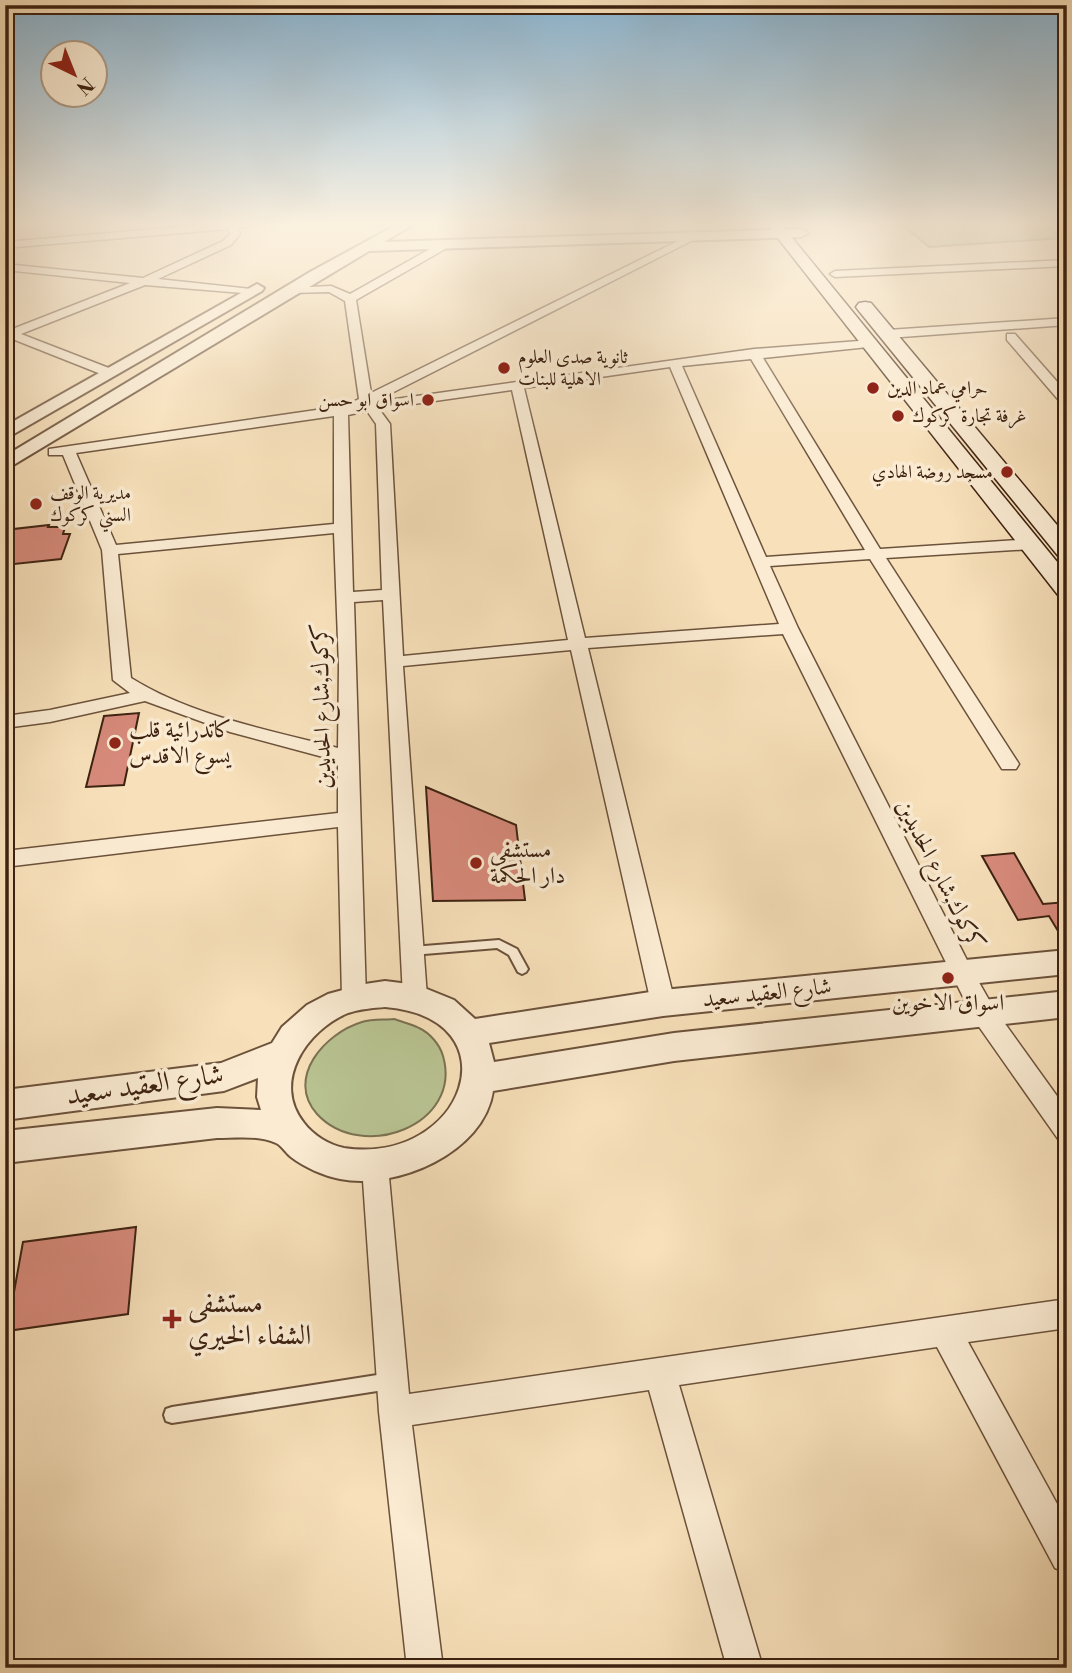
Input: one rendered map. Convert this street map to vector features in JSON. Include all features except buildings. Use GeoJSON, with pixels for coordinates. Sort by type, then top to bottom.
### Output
{"type":"FeatureCollection","features":[{"type":"Feature","properties":{"kind":"main road"},"geometry":{"type":"LineString","coordinates":[[838,301],[867,343],[1067,590]]}},
{"type":"Feature","properties":{"kind":"main road"},"geometry":{"type":"LineString","coordinates":[[859,301],[1067,552]]}},
{"type":"Feature","properties":{"kind":"street"},"geometry":{"type":"LineString","coordinates":[[7,334],[92,301]]}},
{"type":"Feature","properties":{"kind":"street"},"geometry":{"type":"LineString","coordinates":[[5,434],[235,301]]}},
{"type":"Feature","properties":{"kind":"street"},"geometry":{"type":"LineString","coordinates":[[5,464],[273,301]]}},
{"type":"Feature","properties":{"kind":"street"},"geometry":{"type":"LineString","coordinates":[[350,301],[368,403],[383,424],[394,662],[415,997]]}},
{"type":"Feature","properties":{"kind":"street"},"geometry":{"type":"LineString","coordinates":[[346,757],[237,728],[146,695],[122,680],[110,550],[61,451],[341,412],[368,403],[568,301]]}},
{"type":"Feature","properties":{"kind":"street"},"geometry":{"type":"LineString","coordinates":[[893,339],[1067,321]]}},
{"type":"Feature","properties":{"kind":"street"},"geometry":{"type":"LineString","coordinates":[[893,339],[1067,333]]}},
{"type":"Feature","properties":{"kind":"street"},"geometry":{"type":"LineString","coordinates":[[7,334],[110,373]]}},
{"type":"Feature","properties":{"kind":"street"},"geometry":{"type":"LineString","coordinates":[[1011,337],[1067,401]]}},
{"type":"Feature","properties":{"kind":"street"},"geometry":{"type":"LineString","coordinates":[[167,341],[170,346],[178,348],[197,347]]}},
{"type":"Feature","properties":{"kind":"street"},"geometry":{"type":"LineString","coordinates":[[368,403],[517,386],[754,353],[867,343]]}},
{"type":"Feature","properties":{"kind":"street"},"geometry":{"type":"LineString","coordinates":[[754,353],[876,556],[1009,764]]}},
{"type":"Feature","properties":{"kind":"street","name":"كركوك,شارع الحديدين"},"geometry":{"type":"LineString","coordinates":[[674,363],[789,628],[962,974],[984,1014],[1067,1131]]}},
{"type":"Feature","properties":{"kind":"street"},"geometry":{"type":"LineString","coordinates":[[517,386],[663,1003]]}},
{"type":"Feature","properties":{"kind":"street"},"geometry":{"type":"LineString","coordinates":[[50,408],[85,415]]}},
{"type":"Feature","properties":{"kind":"street","name":"كركوك,شارع الحديدين"},"geometry":{"type":"LineString","coordinates":[[341,412],[341,528],[348,667],[346,757],[354,998]]}},
{"type":"Feature","properties":{"kind":"street"},"geometry":{"type":"LineString","coordinates":[[110,550],[341,528]]}},
{"type":"Feature","properties":{"kind":"street"},"geometry":{"type":"LineString","coordinates":[[760,562],[1031,544]]}},
{"type":"Feature","properties":{"kind":"street"},"geometry":{"type":"LineString","coordinates":[[345,597],[391,595]]}},
{"type":"Feature","properties":{"kind":"street"},"geometry":{"type":"LineString","coordinates":[[394,662],[577,644],[789,628]]}},
{"type":"Feature","properties":{"kind":"street"},"geometry":{"type":"LineString","coordinates":[[5,722],[50,716],[146,695]]}},
{"type":"Feature","properties":{"kind":"street"},"geometry":{"type":"LineString","coordinates":[[5,859],[348,819]]}},
{"type":"Feature","properties":{"kind":"street","name":"شارع العقيد سعيد"},"geometry":{"type":"LineString","coordinates":[[468,1033],[663,1003],[1067,962]]}},
{"type":"Feature","properties":{"kind":"street"},"geometry":{"type":"LineString","coordinates":[[385,994],[415,997],[445,1011],[468,1033],[477,1055],[479,1079],[472,1104],[457,1127],[435,1146],[407,1159],[375,1166],[340,1163],[309,1150],[286,1129],[275,1102],[274,1077],[282,1053],[295,1034],[311,1019],[332,1006],[354,998],[385,994]]}},
{"type":"Feature","properties":{"kind":"street","name":"شارع العقيد سعيد"},"geometry":{"type":"LineString","coordinates":[[479,1079],[674,1048],[1067,1004]]}},
{"type":"Feature","properties":{"kind":"street","name":"شارع العقيد سعيد"},"geometry":{"type":"LineString","coordinates":[[5,1105],[224,1077],[282,1053]]}},
{"type":"Feature","properties":{"kind":"street","name":"شارع العقيد سعيد"},"geometry":{"type":"LineString","coordinates":[[5,1147],[218,1123],[250,1123],[286,1129]]}},
{"type":"Feature","properties":{"kind":"street"},"geometry":{"type":"LineString","coordinates":[[375,1166],[396,1412],[425,1668]]}},
{"type":"Feature","properties":{"kind":"street"},"geometry":{"type":"LineString","coordinates":[[396,1412],[1067,1313]]}},
{"type":"Feature","properties":{"kind":"street"},"geometry":{"type":"LineString","coordinates":[[945,1331],[1067,1556]]}},
{"type":"Feature","properties":{"kind":"street"},"geometry":{"type":"LineString","coordinates":[[660,1373],[745,1668]]}},
{"type":"Feature","properties":{"kind":"lane"},"geometry":{"type":"LineString","coordinates":[[412,951],[499,944],[513,951],[522,969]]}},
{"type":"Feature","properties":{"kind":"lane"},"geometry":{"type":"LineString","coordinates":[[172,1416],[393,1380]]}},
{"type":"Feature","properties":{"kind":"green space"},"geometry":{"type":"Polygon","coordinates":[[[394,1019],[423,1030],[440,1048],[445,1080],[438,1101],[424,1118],[404,1129],[382,1135],[358,1135],[336,1128],[317,1114],[308,1100],[305,1086],[307,1072],[323,1046],[348,1028],[366,1021],[394,1019]]]}},
{"type":"Feature","properties":{"kind":"place","name":"ثانوية صدى العلوم الاهلية للبنات"},"geometry":{"type":"Point","coordinates":[504,368]}},
{"type":"Feature","properties":{"kind":"place","name":"حرامي عماد الدين"},"geometry":{"type":"Point","coordinates":[873,388]}},
{"type":"Feature","properties":{"kind":"place","name":"اسواق ابو حسن"},"geometry":{"type":"Point","coordinates":[428,400]}},
{"type":"Feature","properties":{"kind":"place","name":"غرفة تجارة كركوك"},"geometry":{"type":"Point","coordinates":[898,416]}},
{"type":"Feature","properties":{"kind":"place","name":"مسجد روضة الهادي"},"geometry":{"type":"Point","coordinates":[1007,472]}},
{"type":"Feature","properties":{"kind":"place","name":"مديرية الوقف السني كركوك"},"geometry":{"type":"Point","coordinates":[36,504]}},
{"type":"Feature","properties":{"kind":"place","name":"كاتدرائية قلب يسوع الاقدس"},"geometry":{"type":"Point","coordinates":[115,743]}},
{"type":"Feature","properties":{"kind":"place","name":"مستشفى دار الحكمة"},"geometry":{"type":"Point","coordinates":[476,863]}},
{"type":"Feature","properties":{"kind":"place","name":"اسواق الاخوين"},"geometry":{"type":"Point","coordinates":[948,978]}},
{"type":"Feature","properties":{"kind":"place","name":"مستشفى الشفاء الخيري"},"geometry":{"type":"Point","coordinates":[172,1319]}}]}
